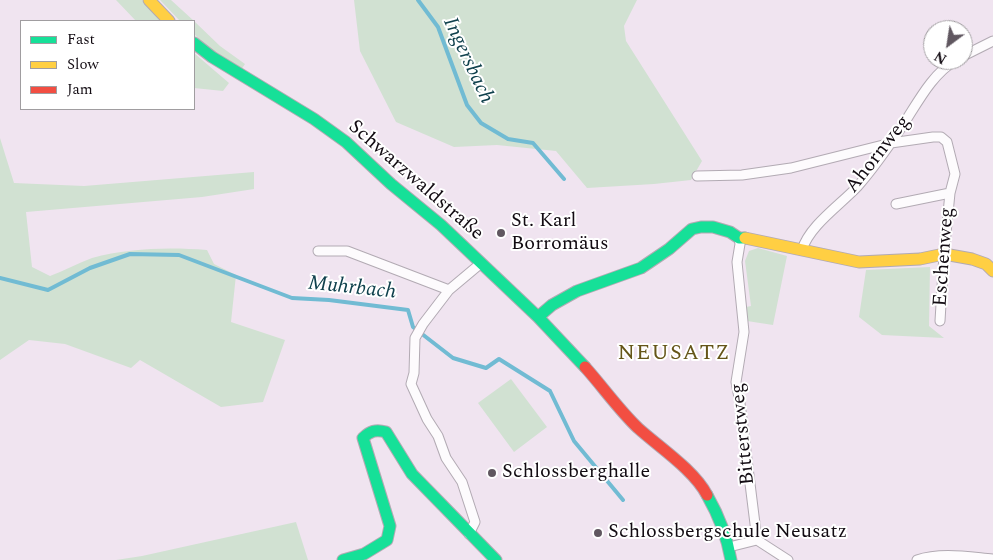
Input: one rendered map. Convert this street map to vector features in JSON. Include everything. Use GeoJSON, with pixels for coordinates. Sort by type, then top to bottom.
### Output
{"type":"FeatureCollection","features":[{"type":"Feature","properties":{"kind":"street"},"geometry":{"type":"LineString","coordinates":[[149,0],[168,20]]}},
{"type":"Feature","properties":{"kind":"street"},"geometry":{"type":"LineString","coordinates":[[973,51],[993,40]]}},
{"type":"Feature","properties":{"kind":"street","name":"Schwarzwaldstraße"},"geometry":{"type":"LineString","coordinates":[[195,44],[212,58],[314,119],[346,142],[391,184],[441,225],[538,318],[594,377],[637,427],[703,487],[720,518],[731,560]]}},
{"type":"Feature","properties":{"kind":"street","name":"Ahornweg"},"geometry":{"type":"LineString","coordinates":[[802,250],[808,236],[858,186],[891,143],[926,89],[943,70]]}},
{"type":"Feature","properties":{"kind":"street","name":"Eschenweg"},"geometry":{"type":"LineString","coordinates":[[891,143],[933,137],[941,137],[947,142],[955,174],[950,193],[940,321]]}},
{"type":"Feature","properties":{"kind":"street"},"geometry":{"type":"LineString","coordinates":[[697,176],[742,175],[791,168],[891,143]]}},
{"type":"Feature","properties":{"kind":"street","name":"Eschenweg"},"geometry":{"type":"LineString","coordinates":[[896,204],[950,193]]}},
{"type":"Feature","properties":{"kind":"street"},"geometry":{"type":"LineString","coordinates":[[538,318],[545,310],[575,292],[636,270],[670,248],[686,232],[705,226],[721,229],[735,234],[739,238],[747,238],[859,262],[920,259],[944,254],[972,259],[986,264],[993,271]]}},
{"type":"Feature","properties":{"kind":"street","name":"Bitterstweg"},"geometry":{"type":"LineString","coordinates":[[739,238],[737,262],[744,332],[736,382],[757,540]]}},
{"type":"Feature","properties":{"kind":"street"},"geometry":{"type":"LineString","coordinates":[[318,251],[347,251],[449,290]]}},
{"type":"Feature","properties":{"kind":"street"},"geometry":{"type":"LineString","coordinates":[[469,534],[475,522],[462,482],[446,458],[438,436],[427,419],[411,384],[414,373],[415,338],[423,324],[449,290],[480,264]]}},
{"type":"Feature","properties":{"kind":"street"},"geometry":{"type":"LineString","coordinates":[[342,560],[364,554],[387,540],[390,526],[364,438],[370,431],[378,430],[386,432],[412,474],[496,560]]}},
{"type":"Feature","properties":{"kind":"street"},"geometry":{"type":"LineString","coordinates":[[729,547],[757,540],[788,560]]}},
{"type":"Feature","properties":{"kind":"street"},"geometry":{"type":"LineString","coordinates":[[917,560],[953,555],[993,559]]}},
{"type":"Feature","properties":{"kind":"green space"},"geometry":{"type":"Polygon","coordinates":[[[116,0],[142,0],[159,20],[135,20],[116,0]]]}},
{"type":"Feature","properties":{"kind":"green space"},"geometry":{"type":"Polygon","coordinates":[[[160,0],[171,0],[193,20],[179,20],[160,0]]]}},
{"type":"Feature","properties":{"kind":"green space"},"geometry":{"type":"Polygon","coordinates":[[[354,0],[637,0],[624,26],[626,41],[702,161],[691,180],[587,188],[556,151],[497,145],[454,147],[396,122],[360,51],[354,0]]]}},
{"type":"Feature","properties":{"kind":"green space"},"geometry":{"type":"Polygon","coordinates":[[[195,22],[220,46],[245,64],[241,70],[218,57],[195,35],[195,22]]]}},
{"type":"Feature","properties":{"kind":"green space"},"geometry":{"type":"Polygon","coordinates":[[[195,54],[229,83],[223,91],[195,88],[195,54]]]}},
{"type":"Feature","properties":{"kind":"green space"},"geometry":{"type":"Polygon","coordinates":[[[0,138],[14,183],[84,186],[254,172],[254,189],[202,197],[26,212],[32,267],[50,276],[92,258],[120,252],[164,249],[207,250],[214,264],[236,275],[231,322],[285,340],[263,402],[221,407],[140,360],[131,368],[65,344],[29,340],[0,360],[0,138]]]}},
{"type":"Feature","properties":{"kind":"green space"},"geometry":{"type":"Polygon","coordinates":[[[758,248],[787,256],[773,325],[747,321],[746,307],[751,306],[745,261],[749,251],[758,248]]]}},
{"type":"Feature","properties":{"kind":"green space"},"geometry":{"type":"Polygon","coordinates":[[[930,267],[929,326],[944,338],[882,335],[859,317],[866,270],[930,267]]]}},
{"type":"Feature","properties":{"kind":"green space"},"geometry":{"type":"Polygon","coordinates":[[[511,379],[547,427],[514,452],[478,403],[511,379]]]}},
{"type":"Feature","properties":{"kind":"green space"},"geometry":{"type":"Polygon","coordinates":[[[296,522],[308,560],[116,560],[142,556],[296,522]]]}},
{"type":"Feature","properties":{"kind":"waterway","name":"Ingersbach"},"geometry":{"type":"LineString","coordinates":[[418,0],[438,27],[467,105],[481,123],[508,139],[533,143],[564,179]]}},
{"type":"Feature","properties":{"kind":"waterway","name":"Muhrbach"},"geometry":{"type":"LineString","coordinates":[[0,278],[48,290],[90,268],[130,254],[179,255],[292,298],[329,300],[408,310],[413,327],[453,358],[486,368],[499,359],[550,391],[574,441],[623,500]]}},
{"type":"Feature","properties":{"kind":"traffic: fast"},"geometry":{"type":"LineString","coordinates":[[195,44],[212,57],[314,119],[346,142],[391,184],[441,225],[538,317],[585,367]]}},
{"type":"Feature","properties":{"kind":"traffic: fast"},"geometry":{"type":"LineString","coordinates":[[538,317],[552,305],[577,291],[641,268],[669,249],[692,229],[713,227],[730,232],[739,238],[745,238]]}},
{"type":"Feature","properties":{"kind":"traffic: fast"},"geometry":{"type":"LineString","coordinates":[[343,560],[364,554],[387,540],[390,526],[363,438],[376,431],[386,432],[412,474],[496,560]]}},
{"type":"Feature","properties":{"kind":"traffic: fast"},"geometry":{"type":"LineString","coordinates":[[707,495],[722,526],[731,560]]}},
{"type":"Feature","properties":{"kind":"traffic: slow"},"geometry":{"type":"LineString","coordinates":[[149,0],[168,20]]}},
{"type":"Feature","properties":{"kind":"traffic: slow"},"geometry":{"type":"LineString","coordinates":[[745,238],[859,262],[920,259],[944,254],[972,259],[986,264],[993,271]]}},
{"type":"Feature","properties":{"kind":"traffic: jam"},"geometry":{"type":"LineString","coordinates":[[585,367],[631,421],[676,459],[694,477],[707,495]]}},
{"type":"Feature","properties":{"kind":"place","name":"St. Karl Borromäus"},"geometry":{"type":"Point","coordinates":[501,233]}},
{"type":"Feature","properties":{"kind":"place","name":"Schlossberghalle"},"geometry":{"type":"Point","coordinates":[492,473]}},
{"type":"Feature","properties":{"kind":"place","name":"Schlossbergschule Neusatz"},"geometry":{"type":"Point","coordinates":[598,533]}},
{"type":"Feature","properties":{"kind":"district","name":"NEUSATZ"},"geometry":{"type":"Point","coordinates":[674,355]}}]}
